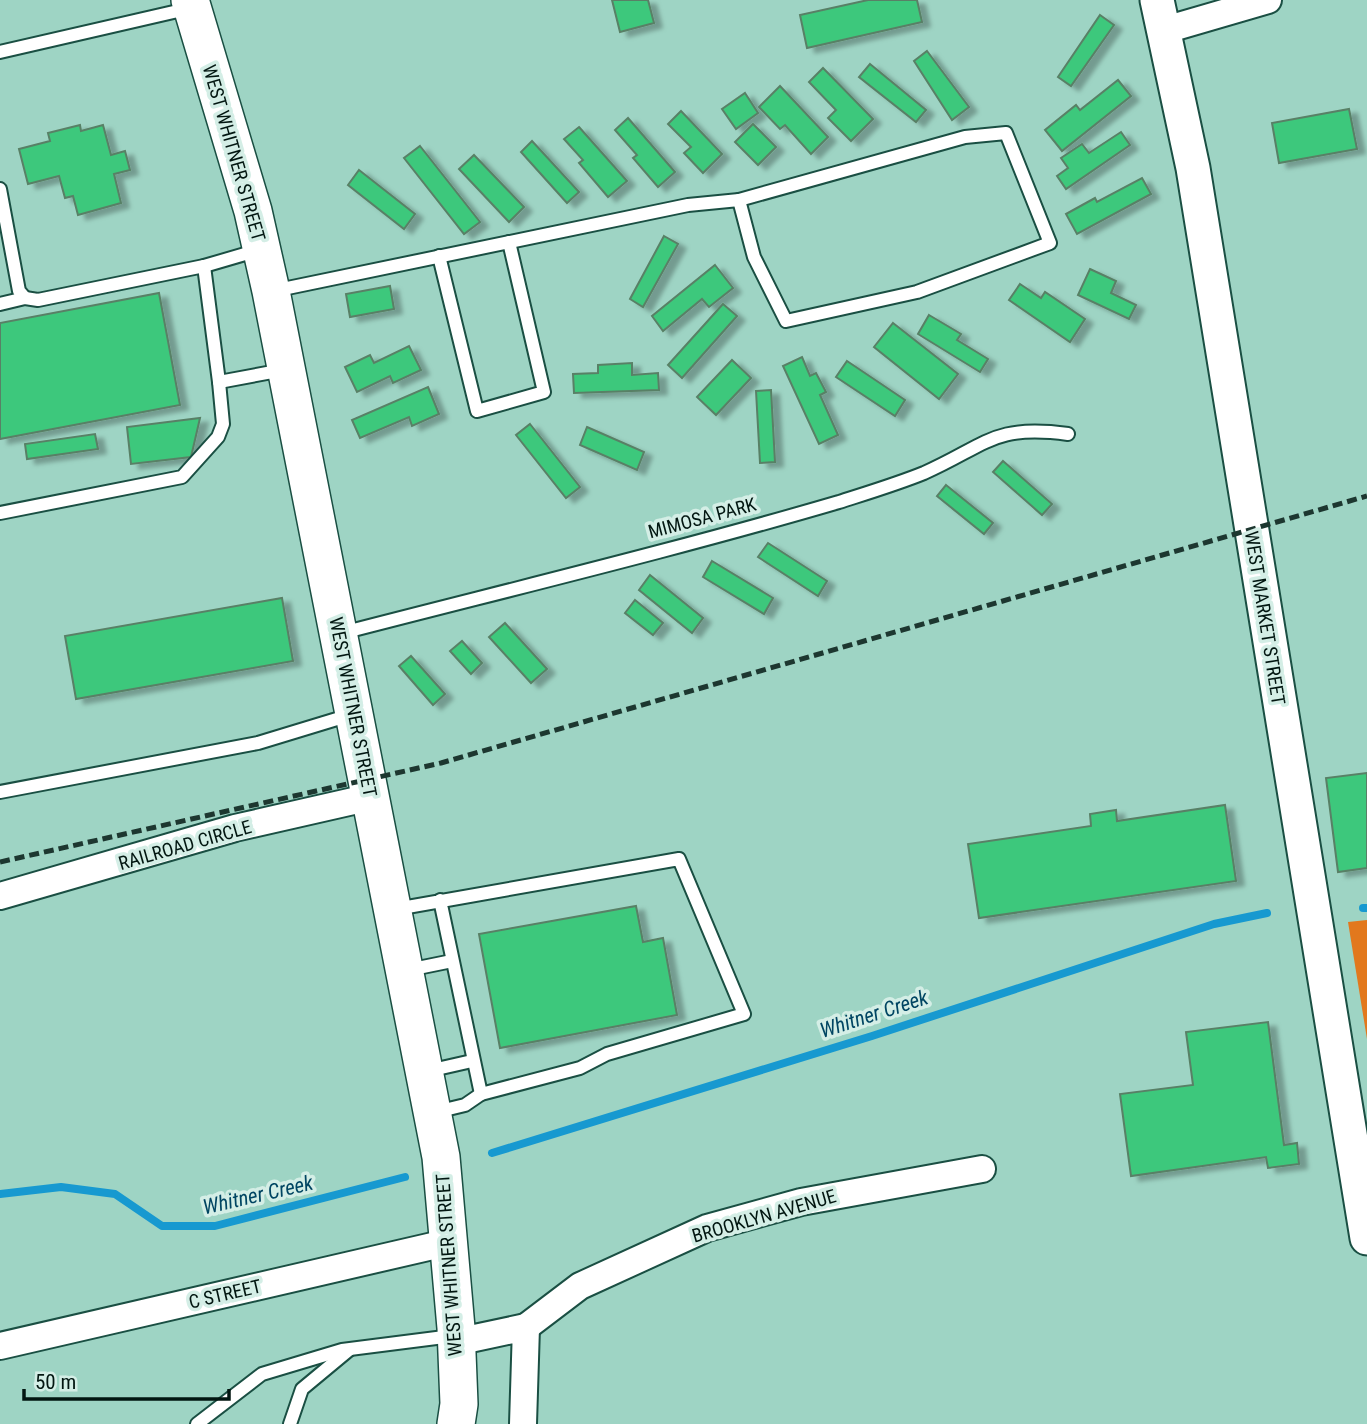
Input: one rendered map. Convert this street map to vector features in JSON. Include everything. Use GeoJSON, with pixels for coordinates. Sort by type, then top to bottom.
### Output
{"type":"FeatureCollection","features":[{"type":"Feature","properties":{"kind":"main road","name":"WEST WHITNER STREET"},"geometry":{"type":"LineString","coordinates":[[192,4],[253,211],[271,291],[441,1157],[456,1339],[456,1424]]}},
{"type":"Feature","properties":{"kind":"street"},"geometry":{"type":"LineString","coordinates":[[1161,15],[1268,0]]}},
{"type":"Feature","properties":{"kind":"street","name":"WEST MARKET STREET"},"geometry":{"type":"LineString","coordinates":[[1161,15],[1193,168],[1367,1238]]}},
{"type":"Feature","properties":{"kind":"street","name":"RAILROAD CIRCLE"},"geometry":{"type":"LineString","coordinates":[[0,896],[235,828],[371,797]]}},
{"type":"Feature","properties":{"kind":"street","name":"BROOKLYN AVENUE"},"geometry":{"type":"LineString","coordinates":[[526,1327],[580,1286],[707,1228],[802,1202],[982,1169]]}},
{"type":"Feature","properties":{"kind":"street","name":"C STREET"},"geometry":{"type":"LineString","coordinates":[[0,1346],[450,1242]]}},
{"type":"Feature","properties":{"kind":"street"},"geometry":{"type":"LineString","coordinates":[[456,1339],[526,1327],[523,1424]]}},
{"type":"Feature","properties":{"kind":"lane"},"geometry":{"type":"LineString","coordinates":[[0,52],[192,4]]}},
{"type":"Feature","properties":{"kind":"lane"},"geometry":{"type":"LineString","coordinates":[[271,291],[688,205],[739,200],[965,137],[1006,133],[1050,243],[917,292],[786,321],[754,257],[739,200]]}},
{"type":"Feature","properties":{"kind":"lane"},"geometry":{"type":"LineString","coordinates":[[0,189],[19,291],[25,298]]}},
{"type":"Feature","properties":{"kind":"lane"},"geometry":{"type":"LineString","coordinates":[[439,256],[477,411],[544,393],[509,242]]}},
{"type":"Feature","properties":{"kind":"lane"},"geometry":{"type":"LineString","coordinates":[[0,304],[25,298],[38,300],[204,266],[262,250]]}},
{"type":"Feature","properties":{"kind":"lane"},"geometry":{"type":"LineString","coordinates":[[0,513],[182,477],[218,437],[223,424],[204,266]]}},
{"type":"Feature","properties":{"kind":"lane"},"geometry":{"type":"LineString","coordinates":[[219,382],[286,369]]}},
{"type":"Feature","properties":{"kind":"lane","name":"MIMOSA PARK"},"geometry":{"type":"LineString","coordinates":[[338,634],[840,502],[925,472],[984,440],[1008,432],[1036,430],[1068,434]]}},
{"type":"Feature","properties":{"kind":"lane"},"geometry":{"type":"LineString","coordinates":[[0,792],[258,743],[354,714]]}},
{"type":"Feature","properties":{"kind":"lane"},"geometry":{"type":"LineString","coordinates":[[392,909],[679,859],[744,1014],[607,1054],[580,1068],[481,1094],[465,1105],[432,1113]]}},
{"type":"Feature","properties":{"kind":"lane"},"geometry":{"type":"LineString","coordinates":[[440,900],[481,1094]]}},
{"type":"Feature","properties":{"kind":"lane"},"geometry":{"type":"LineString","coordinates":[[404,971],[452,961]]}},
{"type":"Feature","properties":{"kind":"lane"},"geometry":{"type":"LineString","coordinates":[[424,1072],[472,1061]]}},
{"type":"Feature","properties":{"kind":"lane"},"geometry":{"type":"LineString","coordinates":[[197,1424],[262,1374],[351,1348],[456,1339]]}},
{"type":"Feature","properties":{"kind":"lane"},"geometry":{"type":"LineString","coordinates":[[290,1424],[302,1389],[351,1348]]}},
{"type":"Feature","properties":{"kind":"shaded area"},"geometry":{"type":"Polygon","coordinates":[[[1367,920],[1367,1039],[1348,922],[1367,920]]]}},
{"type":"Feature","properties":{"kind":"building"},"geometry":{"type":"Polygon","coordinates":[[[612,0],[648,0],[654,23],[620,32],[612,0]]]}},
{"type":"Feature","properties":{"kind":"building"},"geometry":{"type":"Polygon","coordinates":[[[868,0],[917,0],[922,22],[807,48],[800,15],[868,0]]]}},
{"type":"Feature","properties":{"kind":"building"},"geometry":{"type":"Polygon","coordinates":[[[1100,15],[1114,25],[1071,86],[1058,77],[1100,15]]]}},
{"type":"Feature","properties":{"kind":"building"},"geometry":{"type":"Polygon","coordinates":[[[927,51],[969,107],[952,120],[914,61],[927,51]]]}},
{"type":"Feature","properties":{"kind":"building"},"geometry":{"type":"Polygon","coordinates":[[[870,64],[926,110],[916,122],[859,77],[870,64]]]}},
{"type":"Feature","properties":{"kind":"building"},"geometry":{"type":"Polygon","coordinates":[[[823,68],[873,119],[851,141],[828,118],[836,110],[809,82],[823,68]]]}},
{"type":"Feature","properties":{"kind":"building"},"geometry":{"type":"Polygon","coordinates":[[[1118,80],[1131,96],[1062,151],[1045,130],[1076,105],[1080,110],[1118,80]]]}},
{"type":"Feature","properties":{"kind":"building"},"geometry":{"type":"Polygon","coordinates":[[[780,86],[828,137],[811,154],[785,125],[780,129],[759,107],[780,86]]]}},
{"type":"Feature","properties":{"kind":"building"},"geometry":{"type":"Polygon","coordinates":[[[745,93],[758,113],[736,129],[722,109],[745,93]]]}},
{"type":"Feature","properties":{"kind":"building"},"geometry":{"type":"Polygon","coordinates":[[[1349,109],[1357,149],[1279,163],[1272,123],[1349,109]]]}},
{"type":"Feature","properties":{"kind":"building"},"geometry":{"type":"Polygon","coordinates":[[[681,111],[722,154],[703,173],[684,153],[691,147],[668,124],[681,111]]]}},
{"type":"Feature","properties":{"kind":"building"},"geometry":{"type":"Polygon","coordinates":[[[628,118],[675,172],[658,187],[633,158],[637,155],[615,130],[628,118]]]}},
{"type":"Feature","properties":{"kind":"building"},"geometry":{"type":"Polygon","coordinates":[[[753,124],[776,147],[758,165],[735,142],[753,124]]]}},
{"type":"Feature","properties":{"kind":"building"},"geometry":{"type":"Polygon","coordinates":[[[80,125],[81,131],[103,125],[111,155],[125,151],[130,170],[114,174],[121,203],[78,215],[73,196],[65,198],[59,176],[28,184],[19,149],[50,141],[48,133],[80,125]]]}},
{"type":"Feature","properties":{"kind":"building"},"geometry":{"type":"Polygon","coordinates":[[[579,127],[627,181],[608,197],[579,163],[583,160],[564,139],[579,127]]]}},
{"type":"Feature","properties":{"kind":"building"},"geometry":{"type":"Polygon","coordinates":[[[1121,132],[1130,145],[1066,189],[1057,176],[1068,168],[1061,158],[1082,144],[1089,153],[1121,132]]]}},
{"type":"Feature","properties":{"kind":"building"},"geometry":{"type":"Polygon","coordinates":[[[532,141],[579,192],[567,203],[521,152],[532,141]]]}},
{"type":"Feature","properties":{"kind":"building"},"geometry":{"type":"Polygon","coordinates":[[[420,146],[480,222],[464,234],[404,158],[420,146]]]}},
{"type":"Feature","properties":{"kind":"building"},"geometry":{"type":"Polygon","coordinates":[[[474,155],[524,207],[509,222],[459,169],[474,155]]]}},
{"type":"Feature","properties":{"kind":"building"},"geometry":{"type":"Polygon","coordinates":[[[359,170],[415,214],[404,229],[348,185],[359,170]]]}},
{"type":"Feature","properties":{"kind":"building"},"geometry":{"type":"Polygon","coordinates":[[[1142,178],[1151,194],[1077,234],[1066,214],[1095,198],[1097,202],[1142,178]]]}},
{"type":"Feature","properties":{"kind":"building"},"geometry":{"type":"Polygon","coordinates":[[[664,236],[678,244],[643,307],[630,299],[664,236]]]}},
{"type":"Feature","properties":{"kind":"building"},"geometry":{"type":"Polygon","coordinates":[[[715,265],[733,288],[709,307],[702,299],[663,331],[652,316],[715,265]]]}},
{"type":"Feature","properties":{"kind":"building"},"geometry":{"type":"Polygon","coordinates":[[[1090,269],[1116,281],[1111,293],[1136,305],[1129,319],[1078,295],[1090,269]]]}},
{"type":"Feature","properties":{"kind":"building"},"geometry":{"type":"Polygon","coordinates":[[[1020,284],[1041,298],[1045,292],[1085,319],[1070,342],[1009,300],[1020,284]]]}},
{"type":"Feature","properties":{"kind":"building"},"geometry":{"type":"Polygon","coordinates":[[[390,286],[394,309],[350,317],[346,294],[390,286]]]}},
{"type":"Feature","properties":{"kind":"building"},"geometry":{"type":"Polygon","coordinates":[[[159,293],[180,405],[0,439],[0,323],[159,293]]]}},
{"type":"Feature","properties":{"kind":"building"},"geometry":{"type":"Polygon","coordinates":[[[723,304],[737,316],[682,378],[668,365],[723,304]]]}},
{"type":"Feature","properties":{"kind":"building"},"geometry":{"type":"Polygon","coordinates":[[[929,315],[961,334],[957,340],[988,359],[980,372],[918,334],[929,315]]]}},
{"type":"Feature","properties":{"kind":"building"},"geometry":{"type":"Polygon","coordinates":[[[893,323],[958,374],[939,399],[874,347],[893,323]]]}},
{"type":"Feature","properties":{"kind":"building"},"geometry":{"type":"Polygon","coordinates":[[[409,346],[421,370],[393,383],[390,376],[357,392],[345,367],[370,355],[374,363],[409,346]]]}},
{"type":"Feature","properties":{"kind":"building"},"geometry":{"type":"Polygon","coordinates":[[[802,357],[810,376],[816,373],[826,392],[820,395],[838,435],[819,444],[783,366],[802,357]]]}},
{"type":"Feature","properties":{"kind":"building"},"geometry":{"type":"Polygon","coordinates":[[[732,360],[751,378],[716,415],[697,397],[732,360]]]}},
{"type":"Feature","properties":{"kind":"building"},"geometry":{"type":"Polygon","coordinates":[[[847,361],[905,400],[895,416],[836,377],[847,361]]]}},
{"type":"Feature","properties":{"kind":"building"},"geometry":{"type":"Polygon","coordinates":[[[632,363],[632,375],[658,373],[659,390],[574,393],[573,374],[598,373],[598,365],[632,363]]]}},
{"type":"Feature","properties":{"kind":"building"},"geometry":{"type":"Polygon","coordinates":[[[428,387],[439,414],[412,426],[409,417],[360,438],[352,420],[428,387]]]}},
{"type":"Feature","properties":{"kind":"building"},"geometry":{"type":"Polygon","coordinates":[[[771,390],[775,462],[760,463],[756,391],[771,390]]]}},
{"type":"Feature","properties":{"kind":"building"},"geometry":{"type":"Polygon","coordinates":[[[200,418],[191,457],[131,464],[127,427],[200,418]]]}},
{"type":"Feature","properties":{"kind":"building"},"geometry":{"type":"Polygon","coordinates":[[[530,424],[580,487],[566,498],[516,435],[530,424]]]}},
{"type":"Feature","properties":{"kind":"building"},"geometry":{"type":"Polygon","coordinates":[[[587,427],[644,452],[637,470],[580,445],[587,427]]]}},
{"type":"Feature","properties":{"kind":"building"},"geometry":{"type":"Polygon","coordinates":[[[95,434],[98,449],[27,459],[25,444],[95,434]]]}},
{"type":"Feature","properties":{"kind":"building"},"geometry":{"type":"Polygon","coordinates":[[[1003,461],[1052,504],[1042,515],[993,472],[1003,461]]]}},
{"type":"Feature","properties":{"kind":"building"},"geometry":{"type":"Polygon","coordinates":[[[946,485],[993,523],[984,534],[937,496],[946,485]]]}},
{"type":"Feature","properties":{"kind":"building"},"geometry":{"type":"Polygon","coordinates":[[[768,543],[827,581],[818,596],[758,557],[768,543]]]}},
{"type":"Feature","properties":{"kind":"building"},"geometry":{"type":"Polygon","coordinates":[[[712,561],[773,598],[764,614],[703,577],[712,561]]]}},
{"type":"Feature","properties":{"kind":"building"},"geometry":{"type":"Polygon","coordinates":[[[650,575],[703,618],[692,633],[639,590],[650,575]]]}},
{"type":"Feature","properties":{"kind":"building"},"geometry":{"type":"Polygon","coordinates":[[[282,598],[293,661],[76,699],[65,636],[282,598]]]}},
{"type":"Feature","properties":{"kind":"building"},"geometry":{"type":"Polygon","coordinates":[[[635,600],[663,623],[653,635],[625,613],[635,600]]]}},
{"type":"Feature","properties":{"kind":"building"},"geometry":{"type":"Polygon","coordinates":[[[505,623],[547,669],[531,683],[489,637],[505,623]]]}},
{"type":"Feature","properties":{"kind":"building"},"geometry":{"type":"Polygon","coordinates":[[[462,641],[482,663],[471,674],[450,651],[462,641]]]}},
{"type":"Feature","properties":{"kind":"building"},"geometry":{"type":"Polygon","coordinates":[[[411,656],[445,694],[433,705],[399,666],[411,656]]]}},
{"type":"Feature","properties":{"kind":"building"},"geometry":{"type":"Polygon","coordinates":[[[1367,773],[1367,868],[1338,872],[1326,778],[1367,773]]]}},
{"type":"Feature","properties":{"kind":"building"},"geometry":{"type":"Polygon","coordinates":[[[1225,805],[1236,881],[979,918],[968,844],[1091,826],[1090,814],[1116,810],[1117,821],[1225,805]]]}},
{"type":"Feature","properties":{"kind":"building"},"geometry":{"type":"Polygon","coordinates":[[[636,906],[643,942],[663,938],[677,1015],[500,1048],[479,934],[636,906]]]}},
{"type":"Feature","properties":{"kind":"building"},"geometry":{"type":"Polygon","coordinates":[[[1268,1022],[1284,1145],[1297,1143],[1299,1164],[1268,1168],[1266,1157],[1131,1176],[1120,1094],[1193,1085],[1186,1032],[1268,1022]]]}},
{"type":"Feature","properties":{"kind":"waterway","name":"Whitner Creek"},"geometry":{"type":"LineString","coordinates":[[492,1153],[872,1036],[1214,924],[1267,913]]}},
{"type":"Feature","properties":{"kind":"waterway","name":"Whitner Creek"},"geometry":{"type":"LineString","coordinates":[[0,1194],[61,1187],[115,1194],[162,1226],[215,1226],[405,1177]]}},
{"type":"Feature","properties":{"kind":"railway"},"geometry":{"type":"LineString","coordinates":[[0,862],[441,763],[1367,496]]}}]}
